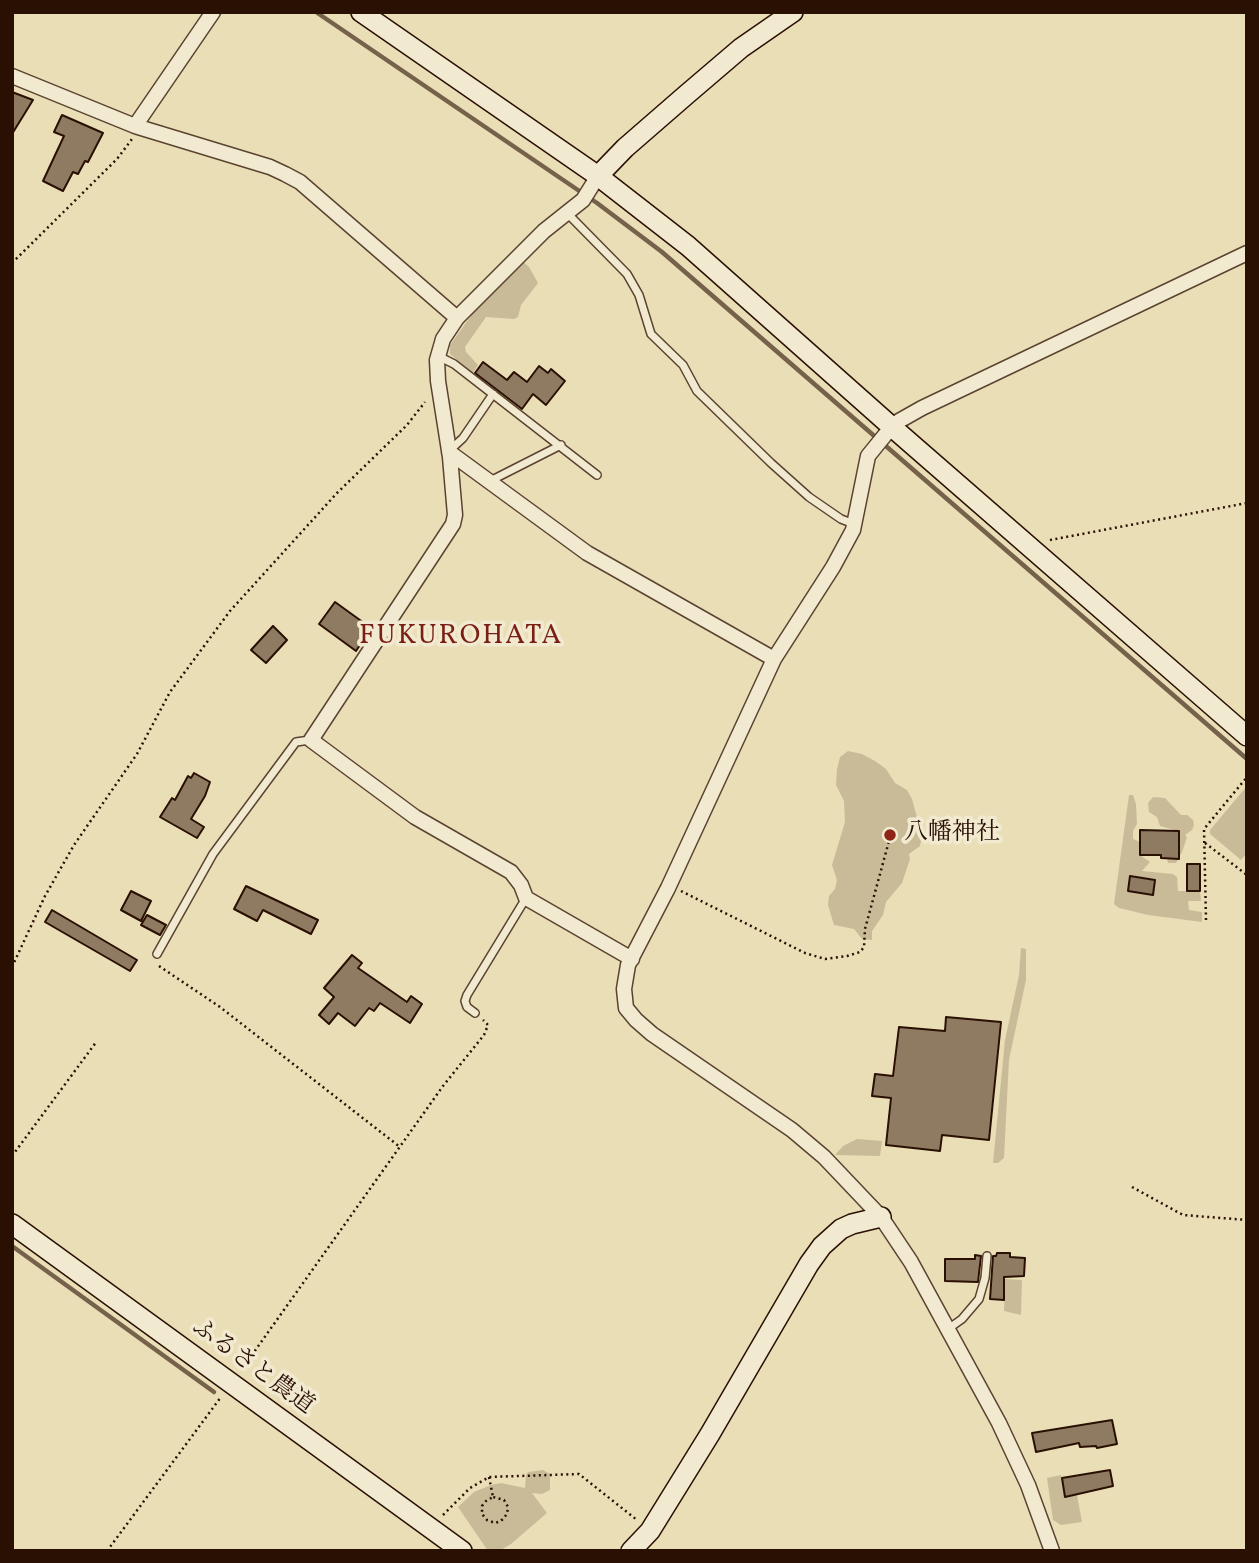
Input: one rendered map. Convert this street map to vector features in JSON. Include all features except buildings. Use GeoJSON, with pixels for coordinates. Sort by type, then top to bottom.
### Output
{"type":"FeatureCollection","features":[{"type":"Feature","properties":{"kind":"street"},"geometry":{"type":"LineString","coordinates":[[137,127],[213,12]]}},
{"type":"Feature","properties":{"kind":"street"},"geometry":{"type":"LineString","coordinates":[[361,12],[591,189],[688,246],[885,435],[1027,544],[1247,736]]}},
{"type":"Feature","properties":{"kind":"street"},"geometry":{"type":"LineString","coordinates":[[632,959],[526,898],[522,885],[511,872],[415,817],[311,740],[453,524],[455,516],[449,452],[438,381],[443,340],[457,318],[523,251],[591,189],[625,148],[741,48],[793,12]]}},
{"type":"Feature","properties":{"kind":"street"},"geometry":{"type":"LineString","coordinates":[[12,76],[137,127],[270,167],[300,182],[457,318]]}},
{"type":"Feature","properties":{"kind":"street"},"geometry":{"type":"LineString","coordinates":[[1052,1551],[1025,1478],[999,1423],[899,1241],[881,1217],[824,1157],[792,1130],[652,1034],[636,1020],[626,1008],[624,989],[628,965],[669,885],[774,659],[833,567],[855,524],[868,456],[885,435],[922,408],[1247,253]]}},
{"type":"Feature","properties":{"kind":"street"},"geometry":{"type":"LineString","coordinates":[[449,452],[587,553],[774,659]]}},
{"type":"Feature","properties":{"kind":"street"},"geometry":{"type":"LineString","coordinates":[[631,1551],[650,1531],[822,1246],[846,1226],[881,1217]]}},
{"type":"Feature","properties":{"kind":"street","name":"ふるさと農道"},"geometry":{"type":"LineString","coordinates":[[12,1224],[462,1551]]}},
{"type":"Feature","properties":{"kind":"lane"},"geometry":{"type":"LineString","coordinates":[[566,213],[627,274],[639,295],[651,334],[682,365],[697,391],[799,488],[828,511],[855,524]]}},
{"type":"Feature","properties":{"kind":"lane"},"geometry":{"type":"LineString","coordinates":[[439,356],[449,360],[597,475]]}},
{"type":"Feature","properties":{"kind":"lane"},"geometry":{"type":"LineString","coordinates":[[449,452],[463,438],[493,394]]}},
{"type":"Feature","properties":{"kind":"lane"},"geometry":{"type":"LineString","coordinates":[[489,481],[561,445]]}},
{"type":"Feature","properties":{"kind":"lane"},"geometry":{"type":"LineString","coordinates":[[157,954],[214,854],[296,742],[311,740]]}},
{"type":"Feature","properties":{"kind":"lane"},"geometry":{"type":"LineString","coordinates":[[475,1013],[467,1007],[467,995],[526,898]]}},
{"type":"Feature","properties":{"kind":"lane"},"geometry":{"type":"LineString","coordinates":[[948,1330],[979,1299],[987,1256]]}},
{"type":"Feature","properties":{"kind":"path"},"geometry":{"type":"LineString","coordinates":[[12,263],[117,159],[137,127]]}},
{"type":"Feature","properties":{"kind":"path"},"geometry":{"type":"LineString","coordinates":[[12,967],[45,896],[74,845],[137,754],[170,692],[230,611],[337,493],[407,425],[438,381]]}},
{"type":"Feature","properties":{"kind":"path"},"geometry":{"type":"LineString","coordinates":[[1027,544],[1247,503]]}},
{"type":"Feature","properties":{"kind":"path"},"geometry":{"type":"LineString","coordinates":[[1206,920],[1204,829],[1247,778]]}},
{"type":"Feature","properties":{"kind":"path"},"geometry":{"type":"LineString","coordinates":[[669,885],[805,953],[825,959],[847,957],[860,952],[864,947],[865,929],[889,842]]}},
{"type":"Feature","properties":{"kind":"path"},"geometry":{"type":"LineString","coordinates":[[1205,843],[1247,875]]}},
{"type":"Feature","properties":{"kind":"path"},"geometry":{"type":"LineString","coordinates":[[157,954],[155,962],[159,966],[230,1014],[400,1147]]}},
{"type":"Feature","properties":{"kind":"path"},"geometry":{"type":"LineString","coordinates":[[107,1551],[232,1384],[487,1029],[488,1025],[475,1013]]}},
{"type":"Feature","properties":{"kind":"path"},"geometry":{"type":"LineString","coordinates":[[12,1156],[97,1041]]}},
{"type":"Feature","properties":{"kind":"path"},"geometry":{"type":"LineString","coordinates":[[1132,1187],[1183,1215],[1247,1220]]}},
{"type":"Feature","properties":{"kind":"path"},"geometry":{"type":"LineString","coordinates":[[431,1527],[470,1488],[489,1477],[579,1474],[650,1531]]}},
{"type":"Feature","properties":{"kind":"path"},"geometry":{"type":"LineString","coordinates":[[489,1477],[493,1497]]}},
{"type":"Feature","properties":{"kind":"path"},"geometry":{"type":"LineString","coordinates":[[493,1497],[503,1500],[508,1507],[507,1514],[495,1523],[482,1514],[482,1506],[493,1497]]}},
{"type":"Feature","properties":{"kind":"shaded area"},"geometry":{"type":"Polygon","coordinates":[[[521,260],[529,267],[538,283],[521,305],[518,317],[486,317],[465,347],[466,352],[478,365],[473,373],[450,354],[450,345],[486,295],[521,260]]]}},
{"type":"Feature","properties":{"kind":"shaded area"},"geometry":{"type":"Polygon","coordinates":[[[848,751],[875,761],[886,769],[895,783],[907,790],[922,836],[920,846],[909,854],[910,859],[902,883],[886,902],[883,915],[872,931],[872,940],[862,939],[854,929],[834,925],[828,905],[829,896],[835,889],[837,880],[832,865],[845,822],[844,801],[836,785],[837,769],[840,757],[848,751]]]}},
{"type":"Feature","properties":{"kind":"shaded area"},"geometry":{"type":"Polygon","coordinates":[[[1247,786],[1247,853],[1241,860],[1210,834],[1210,830],[1247,786]]]}},
{"type":"Feature","properties":{"kind":"shaded area"},"geometry":{"type":"Polygon","coordinates":[[[1129,795],[1133,795],[1136,804],[1137,824],[1133,839],[1140,842],[1140,855],[1150,862],[1142,871],[1173,874],[1177,877],[1178,891],[1200,891],[1201,901],[1188,901],[1189,910],[1202,912],[1202,922],[1148,915],[1119,908],[1114,904],[1129,795]]]}},
{"type":"Feature","properties":{"kind":"shaded area"},"geometry":{"type":"Polygon","coordinates":[[[1153,797],[1165,798],[1181,815],[1187,815],[1193,820],[1194,825],[1185,835],[1187,837],[1176,863],[1168,863],[1167,858],[1172,859],[1174,844],[1179,843],[1179,831],[1160,826],[1157,817],[1149,812],[1148,803],[1153,797]]]}},
{"type":"Feature","properties":{"kind":"shaded area"},"geometry":{"type":"Polygon","coordinates":[[[1021,948],[1026,949],[1026,980],[1009,1060],[1004,1158],[993,1163],[1005,1040],[1019,975],[1021,948]]]}},
{"type":"Feature","properties":{"kind":"shaded area"},"geometry":{"type":"Polygon","coordinates":[[[857,1139],[882,1141],[880,1156],[835,1155],[843,1146],[857,1139]]]}},
{"type":"Feature","properties":{"kind":"shaded area"},"geometry":{"type":"Polygon","coordinates":[[[1005,1279],[1022,1280],[1021,1315],[1004,1311],[1005,1279]]]}},
{"type":"Feature","properties":{"kind":"shaded area"},"geometry":{"type":"Polygon","coordinates":[[[543,1470],[550,1474],[550,1490],[542,1494],[532,1493],[547,1513],[511,1544],[501,1550],[488,1551],[458,1507],[474,1492],[491,1485],[501,1483],[525,1488],[528,1472],[543,1470]]]}},
{"type":"Feature","properties":{"kind":"shaded area"},"geometry":{"type":"Polygon","coordinates":[[[1061,1475],[1065,1497],[1077,1495],[1082,1522],[1061,1525],[1053,1520],[1047,1478],[1061,1475]]]}},
{"type":"Feature","properties":{"kind":"waterway"},"geometry":{"type":"LineString","coordinates":[[316,12],[597,203],[662,252],[1247,759]]}},
{"type":"Feature","properties":{"kind":"waterway"},"geometry":{"type":"LineString","coordinates":[[12,1246],[214,1392]]}},
{"type":"Feature","properties":{"kind":"place","name":"八幡神社"},"geometry":{"type":"Point","coordinates":[890,835]}},
{"type":"Feature","properties":{"kind":"district","name":"FUKUROHATA"},"geometry":{"type":"Point","coordinates":[461,638]}}]}
